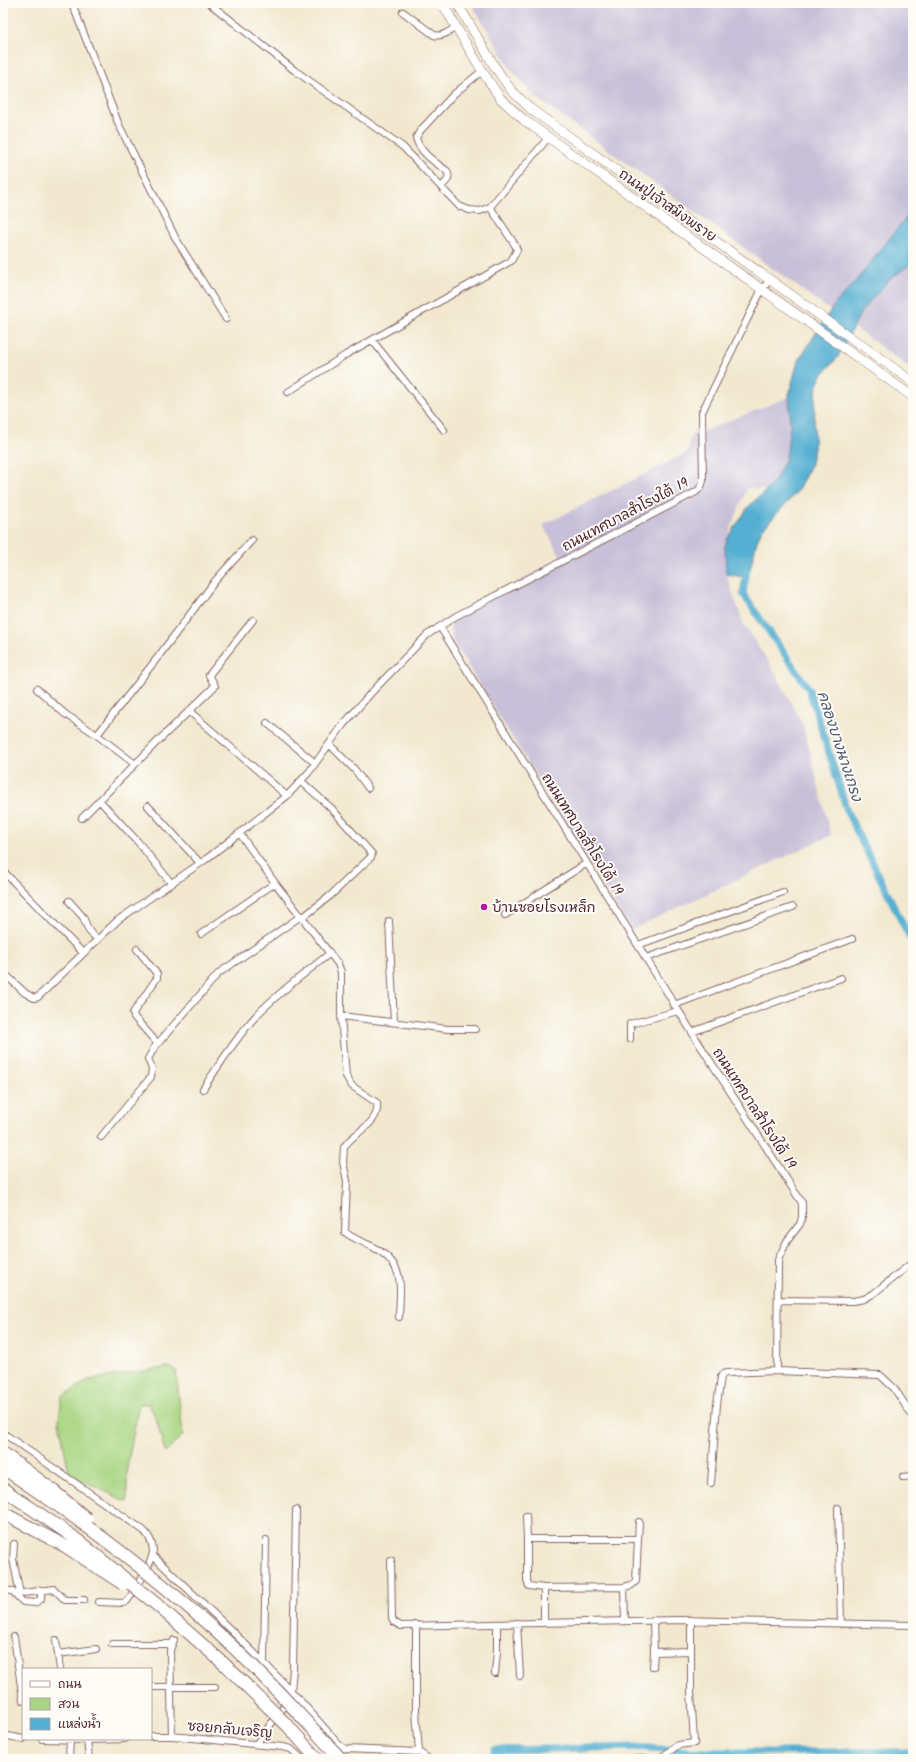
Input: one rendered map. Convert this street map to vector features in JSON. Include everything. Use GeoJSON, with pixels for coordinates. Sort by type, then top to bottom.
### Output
{"type":"FeatureCollection","features":[{"type":"Feature","properties":{"kind":"highway"},"geometry":{"type":"LineString","coordinates":[[3,1453],[61,1496],[151,1577]]}},
{"type":"Feature","properties":{"kind":"highway"},"geometry":{"type":"LineString","coordinates":[[3,1468],[67,1513],[197,1614],[253,1666],[341,1759]]}},
{"type":"Feature","properties":{"kind":"highway"},"geometry":{"type":"LineString","coordinates":[[3,1489],[72,1536],[204,1645],[288,1726],[317,1759]]}},
{"type":"Feature","properties":{"kind":"highway"},"geometry":{"type":"LineString","coordinates":[[3,1513],[53,1539],[102,1572],[156,1604]]}},
{"type":"Feature","properties":{"kind":"main road","name":"ถนนปู่เจ้าสมิงพราย"},"geometry":{"type":"LineString","coordinates":[[442,3],[482,71],[501,99],[524,120],[795,312],[913,398]]}},
{"type":"Feature","properties":{"kind":"main road","name":"ถนนปู่เจ้าสมิงพราย"},"geometry":{"type":"LineString","coordinates":[[457,3],[495,67],[511,90],[532,110],[913,382]]}},
{"type":"Feature","properties":{"kind":"street"},"geometry":{"type":"LineString","coordinates":[[72,3],[119,125],[176,239],[226,319]]}},
{"type":"Feature","properties":{"kind":"street"},"geometry":{"type":"LineString","coordinates":[[209,3],[294,70],[403,147],[459,206],[469,210],[480,211],[490,207],[548,138]]}},
{"type":"Feature","properties":{"kind":"street"},"geometry":{"type":"LineString","coordinates":[[403,12],[434,35],[438,36],[444,34],[456,27]]}},
{"type":"Feature","properties":{"kind":"street"},"geometry":{"type":"LineString","coordinates":[[441,187],[448,179],[449,175],[447,171],[424,153],[416,138],[420,131],[454,94],[482,71]]}},
{"type":"Feature","properties":{"kind":"street"},"geometry":{"type":"LineString","coordinates":[[288,392],[372,340],[511,261],[517,250],[490,207]]}},
{"type":"Feature","properties":{"kind":"street"},"geometry":{"type":"LineString","coordinates":[[762,289],[770,280]]}},
{"type":"Feature","properties":{"kind":"street","name":"ถนนเทศบาลสำโรงใต้ 19"},"geometry":{"type":"LineString","coordinates":[[762,289],[702,412],[701,487],[696,492],[456,616],[440,627],[674,1004],[802,1203],[802,1217],[800,1224],[787,1241],[778,1260],[777,1372]]}},
{"type":"Feature","properties":{"kind":"street"},"geometry":{"type":"LineString","coordinates":[[372,340],[444,430]]}},
{"type":"Feature","properties":{"kind":"street"},"geometry":{"type":"LineString","coordinates":[[97,735],[215,581],[252,540]]}},
{"type":"Feature","properties":{"kind":"street"},"geometry":{"type":"LineString","coordinates":[[82,818],[215,686],[208,675],[253,620]]}},
{"type":"Feature","properties":{"kind":"street"},"geometry":{"type":"LineString","coordinates":[[3,972],[25,993],[34,998],[38,997],[118,920],[172,884],[240,834],[287,796],[301,781],[363,702],[428,635],[440,627]]}},
{"type":"Feature","properties":{"kind":"street"},"geometry":{"type":"LineString","coordinates":[[37,689],[65,714],[97,735],[135,764]]}},
{"type":"Feature","properties":{"kind":"street"},"geometry":{"type":"LineString","coordinates":[[190,711],[287,796]]}},
{"type":"Feature","properties":{"kind":"street"},"geometry":{"type":"LineString","coordinates":[[267,723],[315,763]]}},
{"type":"Feature","properties":{"kind":"street"},"geometry":{"type":"LineString","coordinates":[[329,744],[355,770],[368,788]]}},
{"type":"Feature","properties":{"kind":"street"},"geometry":{"type":"LineString","coordinates":[[101,1137],[151,1077],[152,1069],[148,1059],[157,1043],[219,973],[302,917],[330,896],[371,857],[372,854],[332,810],[301,781]]}},
{"type":"Feature","properties":{"kind":"street"},"geometry":{"type":"LineString","coordinates":[[100,800],[138,842],[172,884]]}},
{"type":"Feature","properties":{"kind":"street"},"geometry":{"type":"LineString","coordinates":[[148,806],[200,863]]}},
{"type":"Feature","properties":{"kind":"street"},"geometry":{"type":"LineString","coordinates":[[240,834],[275,883],[340,968],[341,1016],[346,1076],[352,1086],[377,1103],[378,1109],[372,1121],[344,1146],[346,1181],[345,1232],[373,1247],[394,1263],[399,1273],[399,1317]]}},
{"type":"Feature","properties":{"kind":"street"},"geometry":{"type":"LineString","coordinates":[[505,915],[587,863]]}},
{"type":"Feature","properties":{"kind":"street"},"geometry":{"type":"LineString","coordinates":[[3,871],[83,953]]}},
{"type":"Feature","properties":{"kind":"street"},"geometry":{"type":"LineString","coordinates":[[201,934],[275,883]]}},
{"type":"Feature","properties":{"kind":"street"},"geometry":{"type":"LineString","coordinates":[[638,945],[783,892]]}},
{"type":"Feature","properties":{"kind":"street"},"geometry":{"type":"LineString","coordinates":[[69,901],[83,917],[89,930],[98,940]]}},
{"type":"Feature","properties":{"kind":"street"},"geometry":{"type":"LineString","coordinates":[[646,958],[793,907]]}},
{"type":"Feature","properties":{"kind":"street"},"geometry":{"type":"LineString","coordinates":[[389,921],[394,1022]]}},
{"type":"Feature","properties":{"kind":"street"},"geometry":{"type":"LineString","coordinates":[[674,1004],[852,939]]}},
{"type":"Feature","properties":{"kind":"street"},"geometry":{"type":"LineString","coordinates":[[137,949],[157,974],[157,978],[133,1013],[134,1017],[157,1043]]}},
{"type":"Feature","properties":{"kind":"street"},"geometry":{"type":"LineString","coordinates":[[203,1089],[223,1059],[256,1016],[269,1003],[330,954]]}},
{"type":"Feature","properties":{"kind":"street"},"geometry":{"type":"LineString","coordinates":[[692,1032],[841,978]]}},
{"type":"Feature","properties":{"kind":"street"},"geometry":{"type":"LineString","coordinates":[[630,1039],[630,1024],[678,1010]]}},
{"type":"Feature","properties":{"kind":"street"},"geometry":{"type":"LineString","coordinates":[[341,1016],[448,1029],[475,1029]]}},
{"type":"Feature","properties":{"kind":"street"},"geometry":{"type":"LineString","coordinates":[[778,1300],[853,1301],[864,1299],[913,1262]]}},
{"type":"Feature","properties":{"kind":"street"},"geometry":{"type":"LineString","coordinates":[[711,1483],[717,1404],[721,1377],[727,1373],[777,1372],[880,1375],[894,1388],[913,1416]]}},
{"type":"Feature","properties":{"kind":"street"},"geometry":{"type":"LineString","coordinates":[[3,1432],[145,1532],[152,1546],[153,1556],[127,1601],[123,1603],[99,1602]]}},
{"type":"Feature","properties":{"kind":"street"},"geometry":{"type":"LineString","coordinates":[[903,1477],[913,1476]]}},
{"type":"Feature","properties":{"kind":"street"},"geometry":{"type":"LineString","coordinates":[[838,1508],[841,1624]]}},
{"type":"Feature","properties":{"kind":"street"},"geometry":{"type":"LineString","coordinates":[[256,1744],[292,1691],[294,1669],[296,1510]]}},
{"type":"Feature","properties":{"kind":"street"},"geometry":{"type":"LineString","coordinates":[[526,1516],[528,1585],[531,1587],[544,1588],[624,1587],[632,1585],[638,1577],[639,1522]]}},
{"type":"Feature","properties":{"kind":"street"},"geometry":{"type":"LineString","coordinates":[[527,1539],[638,1539]]}},
{"type":"Feature","properties":{"kind":"street"},"geometry":{"type":"LineString","coordinates":[[264,1662],[266,1540]]}},
{"type":"Feature","properties":{"kind":"street"},"geometry":{"type":"LineString","coordinates":[[14,1544],[13,1559],[17,1594]]}},
{"type":"Feature","properties":{"kind":"street"},"geometry":{"type":"LineString","coordinates":[[153,1556],[264,1662],[292,1691],[338,1744],[345,1749],[419,1752],[429,1759]]}},
{"type":"Feature","properties":{"kind":"street"},"geometry":{"type":"LineString","coordinates":[[390,1560],[392,1618],[394,1622],[401,1626],[691,1620],[913,1626]]}},
{"type":"Feature","properties":{"kind":"street"},"geometry":{"type":"LineString","coordinates":[[624,1587],[625,1621]]}},
{"type":"Feature","properties":{"kind":"street"},"geometry":{"type":"LineString","coordinates":[[544,1588],[544,1623]]}},
{"type":"Feature","properties":{"kind":"street"},"geometry":{"type":"LineString","coordinates":[[17,1594],[54,1589],[65,1600],[84,1600]]}},
{"type":"Feature","properties":{"kind":"street"},"geometry":{"type":"LineString","coordinates":[[3,1590],[8,1590],[17,1594],[23,1602],[35,1603],[41,1599],[41,1590]]}},
{"type":"Feature","properties":{"kind":"street"},"geometry":{"type":"LineString","coordinates":[[653,1620],[653,1667]]}},
{"type":"Feature","properties":{"kind":"street"},"geometry":{"type":"LineString","coordinates":[[613,1759],[657,1759],[678,1745],[694,1743],[691,1620]]}},
{"type":"Feature","properties":{"kind":"street"},"geometry":{"type":"LineString","coordinates":[[517,1623],[520,1676]]}},
{"type":"Feature","properties":{"kind":"street"},"geometry":{"type":"LineString","coordinates":[[495,1673],[497,1624]]}},
{"type":"Feature","properties":{"kind":"street"},"geometry":{"type":"LineString","coordinates":[[416,1625],[416,1711],[419,1752]]}},
{"type":"Feature","properties":{"kind":"street"},"geometry":{"type":"LineString","coordinates":[[14,1637],[22,1693]]}},
{"type":"Feature","properties":{"kind":"street"},"geometry":{"type":"LineString","coordinates":[[56,1640],[60,1668]]}},
{"type":"Feature","properties":{"kind":"street"},"geometry":{"type":"LineString","coordinates":[[112,1644],[172,1642],[172,1736]]}},
{"type":"Feature","properties":{"kind":"street"},"geometry":{"type":"LineString","coordinates":[[58,1654],[96,1649]]}},
{"type":"Feature","properties":{"kind":"street"},"geometry":{"type":"LineString","coordinates":[[654,1652],[691,1651]]}},
{"type":"Feature","properties":{"kind":"street"},"geometry":{"type":"LineString","coordinates":[[152,1687],[215,1686]]}},
{"type":"Feature","properties":{"kind":"street"},"geometry":{"type":"LineString","coordinates":[[3,1735],[22,1739]]}},
{"type":"Feature","properties":{"kind":"street","name":"ซอยกลับเจริญ"},"geometry":{"type":"LineString","coordinates":[[152,1736],[172,1736],[291,1749],[302,1759]]}},
{"type":"Feature","properties":{"kind":"street"},"geometry":{"type":"LineString","coordinates":[[69,1759],[70,1740]]}},
{"type":"Feature","properties":{"kind":"street"},"geometry":{"type":"LineString","coordinates":[[87,1740],[89,1759]]}},
{"type":"Feature","properties":{"kind":"shaded area"},"geometry":{"type":"Polygon","coordinates":[[[471,3],[913,3],[913,370],[535,97],[510,68],[471,3]]]}},
{"type":"Feature","properties":{"kind":"shaded area"},"geometry":{"type":"Polygon","coordinates":[[[794,395],[788,463],[774,490],[747,488],[725,544],[725,570],[743,623],[775,672],[803,725],[831,835],[631,930],[452,640],[450,628],[453,621],[561,557],[543,525],[688,452],[691,434],[706,430],[794,395]]]}},
{"type":"Feature","properties":{"kind":"green space"},"geometry":{"type":"Polygon","coordinates":[[[169,1367],[176,1371],[183,1435],[165,1453],[157,1421],[149,1404],[139,1404],[127,1468],[127,1502],[69,1474],[59,1421],[62,1397],[88,1380],[169,1367]]]}},
{"type":"Feature","properties":{"kind":"green space"},"geometry":{"type":"Polygon","coordinates":[[[698,1754],[779,1759],[698,1759],[698,1754]]]}},
{"type":"Feature","properties":{"kind":"water"},"geometry":{"type":"Polygon","coordinates":[[[913,209],[913,262],[889,280],[861,312],[838,357],[822,375],[817,385],[815,400],[814,449],[810,467],[796,493],[762,530],[757,541],[748,578],[726,574],[725,546],[727,539],[749,506],[774,483],[786,458],[790,427],[789,394],[798,361],[834,305],[856,281],[913,209]]]}},
{"type":"Feature","properties":{"kind":"waterway","name":"คลองบางนางเกรง"},"geometry":{"type":"LineString","coordinates":[[747,569],[743,594],[809,689],[848,814],[913,944]]}},
{"type":"Feature","properties":{"kind":"waterway"},"geometry":{"type":"LineString","coordinates":[[494,1750],[637,1747],[702,1752],[913,1752]]}},
{"type":"Feature","properties":{"kind":"place","name":"บ้านซอยโรงเหล็ก"},"geometry":{"type":"Point","coordinates":[484,907]}}]}
